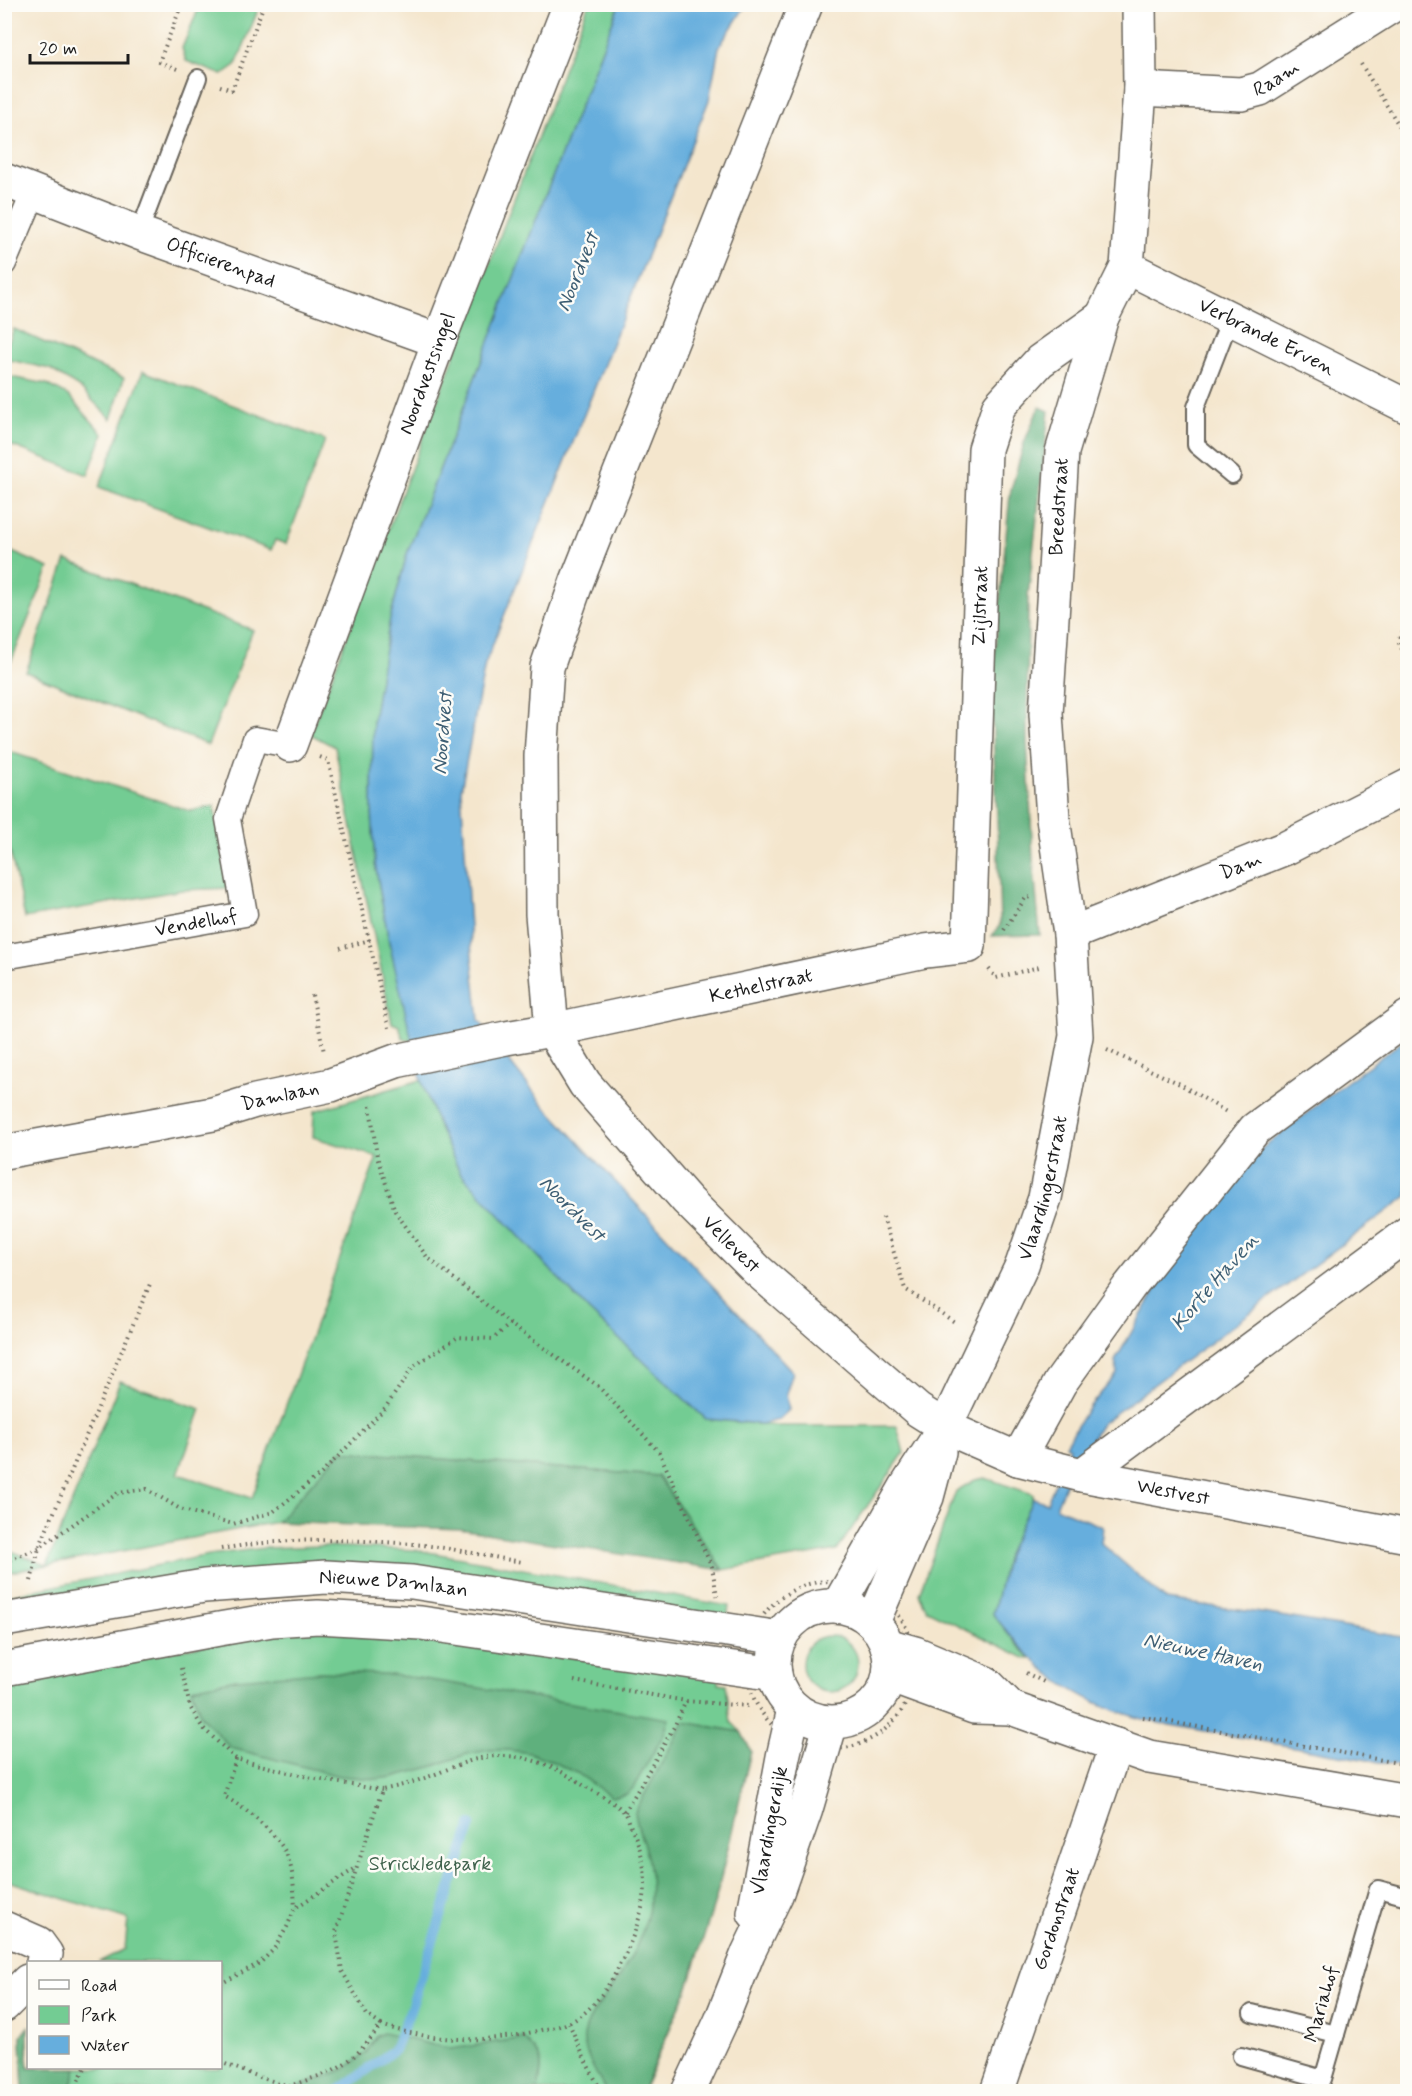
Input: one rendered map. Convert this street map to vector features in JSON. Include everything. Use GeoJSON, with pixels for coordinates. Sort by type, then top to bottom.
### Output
{"type":"FeatureCollection","features":[{"type":"Feature","properties":{"kind":"street","name":"Noordvestsingel"},"geometry":{"type":"LineString","coordinates":[[290,745],[439,341],[570,4]]}},
{"type":"Feature","properties":{"kind":"street"},"geometry":{"type":"LineString","coordinates":[[552,1030],[542,914],[540,820],[541,756],[547,667],[577,581],[806,4]]}},
{"type":"Feature","properties":{"kind":"street","name":"Breedstraat"},"geometry":{"type":"LineString","coordinates":[[1070,934],[1053,818],[1046,714],[1062,452],[1102,317],[1127,267],[1140,89],[1139,4]]}},
{"type":"Feature","properties":{"kind":"street","name":"Raam"},"geometry":{"type":"LineString","coordinates":[[1140,89],[1241,94],[1260,89],[1395,4]]}},
{"type":"Feature","properties":{"kind":"street","name":"Officierenpad"},"geometry":{"type":"LineString","coordinates":[[4,180],[139,232],[439,341]]}},
{"type":"Feature","properties":{"kind":"street"},"geometry":{"type":"LineString","coordinates":[[4,263],[34,192]]}},
{"type":"Feature","properties":{"kind":"street","name":"Verbrande Erven"},"geometry":{"type":"LineString","coordinates":[[1127,267],[1407,407]]}},
{"type":"Feature","properties":{"kind":"street","name":"Zijlstraat"},"geometry":{"type":"LineString","coordinates":[[969,946],[985,448],[999,406],[1040,361],[1102,317]]}},
{"type":"Feature","properties":{"kind":"street","name":"Vendelhof"},"geometry":{"type":"LineString","coordinates":[[4,957],[245,914],[228,819],[255,739],[290,745]]}},
{"type":"Feature","properties":{"kind":"street","name":"Dam"},"geometry":{"type":"LineString","coordinates":[[1070,934],[1286,848],[1407,786]]}},
{"type":"Feature","properties":{"kind":"street","name":"Vlaardingerstraat"},"geometry":{"type":"LineString","coordinates":[[838,1606],[906,1486],[945,1427],[1022,1265],[1045,1198],[1076,1036],[1070,934]]}},
{"type":"Feature","properties":{"kind":"street","name":"Kethelstraat"},"geometry":{"type":"LineString","coordinates":[[552,1030],[925,951],[969,946]]}},
{"type":"Feature","properties":{"kind":"street"},"geometry":{"type":"LineString","coordinates":[[1018,1459],[1066,1374],[1129,1287],[1255,1129],[1407,1017]]}},
{"type":"Feature","properties":{"kind":"street","name":"Damlaan"},"geometry":{"type":"LineString","coordinates":[[4,1152],[213,1113],[255,1101],[331,1085],[396,1061],[552,1030]]}},
{"type":"Feature","properties":{"kind":"street","name":"Vellevest"},"geometry":{"type":"LineString","coordinates":[[552,1030],[585,1084],[687,1200],[757,1270],[918,1410],[945,1427]]}},
{"type":"Feature","properties":{"kind":"street"},"geometry":{"type":"LineString","coordinates":[[1082,1475],[1407,1233]]}},
{"type":"Feature","properties":{"kind":"street","name":"Vlaardingerstraat"},"geometry":{"type":"LineString","coordinates":[[883,1648],[945,1427]]}},
{"type":"Feature","properties":{"kind":"street","name":"Westvest"},"geometry":{"type":"LineString","coordinates":[[945,1427],[1018,1459],[1082,1475],[1407,1536]]}},
{"type":"Feature","properties":{"kind":"street","name":"Nieuwe Damlaan"},"geometry":{"type":"LineString","coordinates":[[4,1620],[204,1586],[326,1577],[412,1582],[780,1638]]}},
{"type":"Feature","properties":{"kind":"street"},"geometry":{"type":"LineString","coordinates":[[838,1606],[863,1614],[883,1648],[882,1695],[868,1710],[845,1721],[831,1723],[812,1719],[794,1709],[784,1698],[775,1674],[774,1659],[780,1638],[795,1620],[817,1608],[838,1606]]}},
{"type":"Feature","properties":{"kind":"street","name":"Nieuwe Damlaan"},"geometry":{"type":"LineString","coordinates":[[4,1670],[272,1620],[318,1617],[421,1623],[775,1674]]}},
{"type":"Feature","properties":{"kind":"street"},"geometry":{"type":"LineString","coordinates":[[883,1648],[915,1653],[986,1683],[1011,1708],[1149,1758],[1407,1801]]}},
{"type":"Feature","properties":{"kind":"street","name":"Vlaardingerdijk"},"geometry":{"type":"LineString","coordinates":[[748,1953],[762,1862],[794,1709]]}},
{"type":"Feature","properties":{"kind":"street","name":"Vlaardingerdijk"},"geometry":{"type":"LineString","coordinates":[[688,2091],[776,1895],[806,1809],[831,1723]]}},
{"type":"Feature","properties":{"kind":"street","name":"Gordonstraat"},"geometry":{"type":"LineString","coordinates":[[997,2091],[1116,1745]]}},
{"type":"Feature","properties":{"kind":"street"},"geometry":{"type":"LineString","coordinates":[[4,1929],[38,1943],[46,1954],[43,1961]]}},
{"type":"Feature","properties":{"kind":"street"},"geometry":{"type":"LineString","coordinates":[[4,2005],[27,1982]]}},
{"type":"Feature","properties":{"kind":"lane"},"geometry":{"type":"LineString","coordinates":[[139,232],[198,78]]}},
{"type":"Feature","properties":{"kind":"lane"},"geometry":{"type":"LineString","coordinates":[[1230,319],[1196,407],[1196,445],[1232,475]]}},
{"type":"Feature","properties":{"kind":"lane","name":"Mariahof"},"geometry":{"type":"LineString","coordinates":[[1241,2056],[1323,2079],[1378,1889],[1407,1897]]}},
{"type":"Feature","properties":{"kind":"lane"},"geometry":{"type":"LineString","coordinates":[[1252,2013],[1336,2034]]}},
{"type":"Feature","properties":{"kind":"path"},"geometry":{"type":"LineString","coordinates":[[182,4],[159,62],[232,90],[264,4]]}},
{"type":"Feature","properties":{"kind":"path"},"geometry":{"type":"LineString","coordinates":[[1344,35],[1407,140]]}},
{"type":"Feature","properties":{"kind":"path"},"geometry":{"type":"LineString","coordinates":[[1407,621],[1398,641],[1407,662]]}},
{"type":"Feature","properties":{"kind":"path"},"geometry":{"type":"LineString","coordinates":[[290,745],[328,760],[396,1061]]}},
{"type":"Feature","properties":{"kind":"path"},"geometry":{"type":"LineString","coordinates":[[969,946],[990,951],[1026,897],[1033,898],[1037,908]]}},
{"type":"Feature","properties":{"kind":"path"},"geometry":{"type":"LineString","coordinates":[[340,948],[370,940]]}},
{"type":"Feature","properties":{"kind":"path"},"geometry":{"type":"LineString","coordinates":[[996,978],[1039,968]]}},
{"type":"Feature","properties":{"kind":"path"},"geometry":{"type":"LineString","coordinates":[[312,995],[331,1085]]}},
{"type":"Feature","properties":{"kind":"path"},"geometry":{"type":"LineString","coordinates":[[1076,1036],[1180,1084],[1255,1129]]}},
{"type":"Feature","properties":{"kind":"path"},"geometry":{"type":"LineString","coordinates":[[366,1072],[377,1157],[395,1211],[427,1257],[510,1324],[598,1386],[659,1452],[712,1567],[717,1596]]}},
{"type":"Feature","properties":{"kind":"path"},"geometry":{"type":"LineString","coordinates":[[883,1217],[905,1289],[956,1323]]}},
{"type":"Feature","properties":{"kind":"path"},"geometry":{"type":"LineString","coordinates":[[30,1584],[39,1548],[150,1284]]}},
{"type":"Feature","properties":{"kind":"path"},"geometry":{"type":"LineString","coordinates":[[4,1562],[39,1548],[118,1493],[147,1489],[180,1509],[233,1524],[273,1512],[330,1465],[385,1408],[414,1366],[458,1337],[493,1339],[510,1324]]}},
{"type":"Feature","properties":{"kind":"path"},"geometry":{"type":"LineString","coordinates":[[192,1665],[181,1667],[190,1707],[202,1727],[236,1759],[316,1779],[382,1790],[423,1779],[459,1763],[497,1755],[524,1757],[566,1773],[625,1812],[643,1862],[645,1887],[642,1908],[627,1952],[590,2009],[569,2023],[520,2036],[477,2040],[398,2031],[381,2025],[367,2015],[342,1971],[336,1932],[382,1790]]}},
{"type":"Feature","properties":{"kind":"path"},"geometry":{"type":"LineString","coordinates":[[568,1680],[686,1701],[757,1707]]}},
{"type":"Feature","properties":{"kind":"path"},"geometry":{"type":"LineString","coordinates":[[625,1812],[674,1727],[686,1701]]}},
{"type":"Feature","properties":{"kind":"path"},"geometry":{"type":"LineString","coordinates":[[1137,1716],[1407,1764]]}},
{"type":"Feature","properties":{"kind":"path"},"geometry":{"type":"LineString","coordinates":[[222,1983],[241,1975],[267,1956],[288,1927],[295,1908],[289,1858],[278,1842],[248,1810],[224,1796],[236,1759]]}},
{"type":"Feature","properties":{"kind":"path"},"geometry":{"type":"LineString","coordinates":[[295,1908],[356,1868]]}},
{"type":"Feature","properties":{"kind":"path"},"geometry":{"type":"LineString","coordinates":[[569,2023],[602,2091]]}},
{"type":"Feature","properties":{"kind":"path"},"geometry":{"type":"LineString","coordinates":[[222,2063],[290,2085],[333,2071],[348,2062],[362,2050],[381,2025]]}},
{"type":"Feature","properties":{"kind":"path"},"geometry":{"type":"LineString","coordinates":[[76,2091],[84,2069]]}},
{"type":"Feature","properties":{"kind":"path"},"geometry":{"type":"LineString","coordinates":[[287,2091],[290,2085]]}},
{"type":"Feature","properties":{"kind":"green space"},"geometry":{"type":"Polygon","coordinates":[[[200,5],[260,5],[236,65],[222,75],[186,61],[182,48],[200,5]]]}},
{"type":"Feature","properties":{"kind":"green space"},"geometry":{"type":"Polygon","coordinates":[[[588,5],[619,5],[407,554],[390,619],[373,721],[372,811],[375,863],[389,942],[414,1042],[403,1039],[399,1026],[392,1023],[335,747],[310,734],[588,5]]]}},
{"type":"Feature","properties":{"kind":"green space"},"geometry":{"type":"Polygon","coordinates":[[[14,329],[124,378],[111,419],[80,388],[50,369],[5,359],[5,351],[14,329]]]}},
{"type":"Feature","properties":{"kind":"green space"},"geometry":{"type":"Polygon","coordinates":[[[143,371],[325,440],[286,544],[275,540],[271,550],[99,487],[143,371]]]}},
{"type":"Feature","properties":{"kind":"green space"},"geometry":{"type":"Polygon","coordinates":[[[5,376],[47,384],[69,396],[103,434],[88,475],[5,443],[5,376]]]}},
{"type":"Feature","properties":{"kind":"green space"},"geometry":{"type":"Polygon","coordinates":[[[1040,407],[1049,411],[1028,597],[1027,739],[1033,859],[1040,935],[992,936],[1000,925],[991,692],[1010,494],[1024,443],[1040,407]]]}},
{"type":"Feature","properties":{"kind":"green space"},"geometry":{"type":"Polygon","coordinates":[[[5,549],[49,568],[11,662],[5,659],[5,549]]]}},
{"type":"Feature","properties":{"kind":"green space"},"geometry":{"type":"Polygon","coordinates":[[[66,560],[253,630],[208,745],[26,672],[66,560]]]}},
{"type":"Feature","properties":{"kind":"green space"},"geometry":{"type":"Polygon","coordinates":[[[4,750],[190,811],[214,806],[230,888],[182,890],[25,918],[5,829],[4,750]]]}},
{"type":"Feature","properties":{"kind":"green space"},"geometry":{"type":"Polygon","coordinates":[[[421,1080],[440,1130],[460,1172],[589,1311],[706,1419],[778,1426],[897,1426],[904,1453],[837,1550],[723,1570],[658,1476],[341,1451],[277,1522],[5,1573],[4,1548],[47,1565],[120,1381],[201,1409],[178,1474],[252,1498],[377,1157],[313,1137],[314,1111],[421,1080]]]}},
{"type":"Feature","properties":{"kind":"green space"},"geometry":{"type":"Polygon","coordinates":[[[341,1451],[658,1476],[723,1570],[459,1529],[277,1522],[341,1451]]]}},
{"type":"Feature","properties":{"kind":"green space"},"geometry":{"type":"Polygon","coordinates":[[[985,1478],[1033,1494],[1007,1555],[993,1614],[1031,1659],[927,1610],[919,1594],[956,1491],[975,1480],[985,1478]]]}},
{"type":"Feature","properties":{"kind":"green space"},"geometry":{"type":"Polygon","coordinates":[[[321,1546],[417,1550],[729,1606],[727,1620],[448,1571],[5,1613],[5,1596],[209,1555],[264,1548],[321,1546]]]}},
{"type":"Feature","properties":{"kind":"green space","name":"Strickledepark"},"geometry":{"type":"Polygon","coordinates":[[[320,1626],[718,1675],[718,1683],[726,1684],[731,1722],[741,1732],[751,1751],[716,1898],[688,1987],[643,2091],[23,2091],[21,2036],[27,2028],[27,2069],[222,2069],[222,1961],[101,1961],[125,1949],[128,1919],[5,1880],[5,1679],[320,1626]]]}},
{"type":"Feature","properties":{"kind":"green space"},"geometry":{"type":"Polygon","coordinates":[[[830,1636],[841,1638],[850,1644],[856,1653],[858,1664],[856,1675],[850,1684],[841,1690],[830,1692],[819,1690],[810,1684],[804,1675],[802,1664],[804,1653],[810,1644],[819,1638],[830,1636]]]}},
{"type":"Feature","properties":{"kind":"green space"},"geometry":{"type":"Polygon","coordinates":[[[320,1672],[418,1678],[669,1719],[664,1734],[633,1788],[627,1794],[612,1797],[577,1773],[549,1760],[530,1753],[509,1750],[490,1750],[467,1754],[393,1777],[376,1779],[339,1776],[231,1748],[201,1716],[191,1688],[236,1679],[320,1672]]]}},
{"type":"Feature","properties":{"kind":"green space"},"geometry":{"type":"Polygon","coordinates":[[[684,1722],[741,1732],[751,1751],[716,1898],[688,1987],[642,2091],[606,2091],[587,2054],[585,2033],[592,2015],[628,1961],[644,1927],[650,1898],[650,1876],[647,1855],[635,1812],[684,1722]]]}},
{"type":"Feature","properties":{"kind":"green space"},"geometry":{"type":"Polygon","coordinates":[[[27,2028],[27,2069],[77,2069],[70,2091],[23,2091],[21,2036],[27,2028]]]}},
{"type":"Feature","properties":{"kind":"green space"},"geometry":{"type":"Polygon","coordinates":[[[383,2033],[451,2049],[524,2038],[541,2062],[538,2091],[292,2091],[345,2069],[366,2053],[377,2036],[383,2033]]]}},
{"type":"Feature","properties":{"kind":"water","name":"Noordvest"},"geometry":{"type":"Polygon","coordinates":[[[619,5],[746,5],[719,47],[709,100],[485,664],[461,790],[472,957],[479,1020],[505,1056],[543,1104],[793,1372],[786,1394],[789,1410],[778,1420],[762,1424],[706,1419],[589,1311],[460,1172],[440,1130],[421,1080],[389,942],[375,863],[372,811],[373,721],[390,619],[407,554],[619,5]]]}},
{"type":"Feature","properties":{"kind":"water"},"geometry":{"type":"Polygon","coordinates":[[[1407,1038],[1407,1196],[1101,1424],[1083,1453],[1079,1451],[1056,1507],[1103,1527],[1101,1543],[1166,1600],[1269,1614],[1407,1638],[1407,1767],[1159,1723],[1107,1708],[1065,1685],[1046,1671],[1028,1655],[993,1614],[1007,1555],[1033,1498],[1047,1503],[1070,1447],[1066,1445],[1086,1411],[1117,1374],[1115,1361],[1170,1265],[1260,1150],[1407,1038]]]}},
{"type":"Feature","properties":{"kind":"waterway"},"geometry":{"type":"LineString","coordinates":[[337,2092],[394,2050],[410,2011],[471,1825]]}},
{"type":"Feature","properties":{"kind":"water label","name":"Korte Haven"},"geometry":{"type":"Point","coordinates":[1215,1282]}},
{"type":"Feature","properties":{"kind":"water label","name":"Nieuwe Haven"},"geometry":{"type":"Point","coordinates":[1203,1652]}}]}
